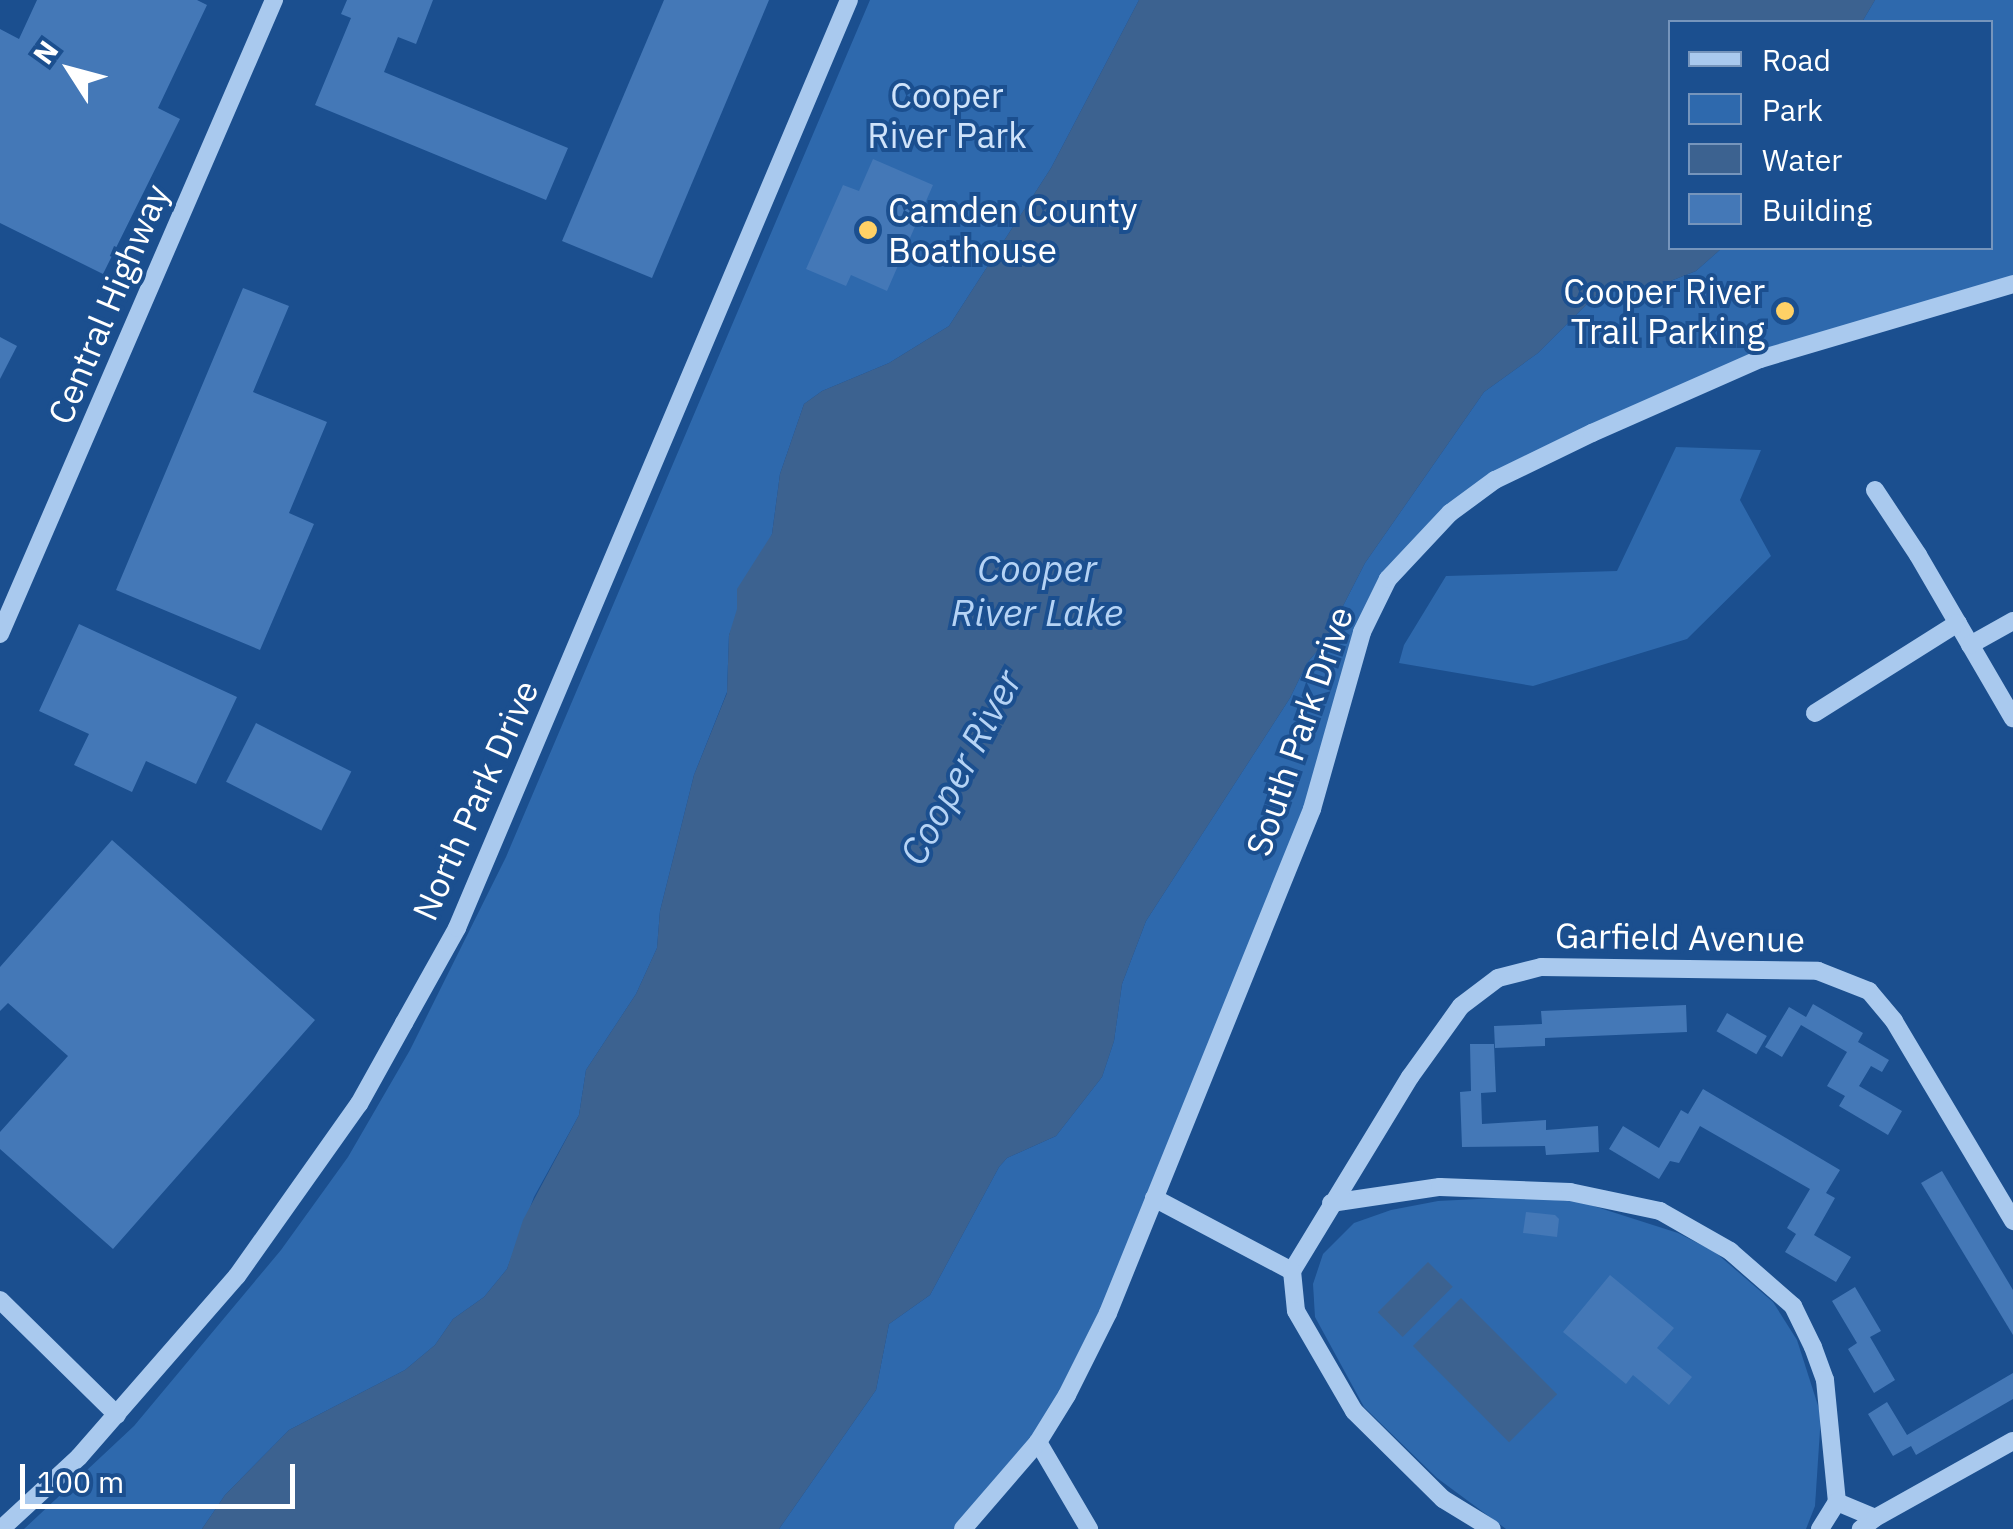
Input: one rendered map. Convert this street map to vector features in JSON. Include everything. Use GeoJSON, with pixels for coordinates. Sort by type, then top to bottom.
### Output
{"type":"FeatureCollection","features":[{"type":"Feature","properties":{"kind":"street","name":"Central Highway"},"geometry":{"type":"LineString","coordinates":[[0,634],[274,0]]}},
{"type":"Feature","properties":{"kind":"street","name":"North Park Drive"},"geometry":{"type":"LineString","coordinates":[[1,1529],[117,1415],[237,1276],[359,1104],[457,928],[849,0]]}},
{"type":"Feature","properties":{"kind":"street","name":"South Park Drive"},"geometry":{"type":"LineString","coordinates":[[963,1529],[1038,1442],[1068,1396],[1108,1313],[1312,810],[1362,632],[1388,579],[1450,513],[1495,480],[1760,359],[2013,284]]}},
{"type":"Feature","properties":{"kind":"street"},"geometry":{"type":"LineString","coordinates":[[1875,490],[2013,718]]}},
{"type":"Feature","properties":{"kind":"street"},"geometry":{"type":"LineString","coordinates":[[1970,645],[2013,621]]}},
{"type":"Feature","properties":{"kind":"street"},"geometry":{"type":"LineString","coordinates":[[1815,713],[1958,622]]}},
{"type":"Feature","properties":{"kind":"street","name":"Garfield Avenue"},"geometry":{"type":"LineString","coordinates":[[1292,1271],[1461,1006],[1498,978],[1541,967],[1818,971],[1851,981],[1882,1004],[2013,1220]]}},
{"type":"Feature","properties":{"kind":"street"},"geometry":{"type":"LineString","coordinates":[[1332,1203],[1440,1187],[1570,1192],[1660,1212],[1730,1251],[1793,1306],[1825,1380],[1836,1502],[1820,1529]]}},
{"type":"Feature","properties":{"kind":"street"},"geometry":{"type":"LineString","coordinates":[[1154,1198],[1292,1271],[1296,1311],[1354,1411],[1411,1472],[1443,1499],[1492,1529]]}},
{"type":"Feature","properties":{"kind":"street"},"geometry":{"type":"LineString","coordinates":[[0,1300],[117,1415]]}},
{"type":"Feature","properties":{"kind":"street"},"geometry":{"type":"LineString","coordinates":[[1836,1502],[1868,1524],[2013,1441]]}},
{"type":"Feature","properties":{"kind":"street"},"geometry":{"type":"LineString","coordinates":[[1038,1442],[1089,1529]]}},
{"type":"Feature","properties":{"kind":"green space","name":"Cooper River Park"},"geometry":{"type":"Polygon","coordinates":[[[870,0],[1139,0],[1051,168],[949,326],[889,363],[822,391],[804,404],[780,474],[772,534],[729,635],[727,692],[694,775],[660,911],[657,948],[636,994],[586,1070],[579,1115],[534,1197],[507,1269],[484,1297],[453,1319],[435,1345],[405,1370],[289,1430],[225,1495],[202,1529],[24,1529],[134,1426],[281,1250],[348,1157],[410,1050],[506,857],[870,0]]]}},
{"type":"Feature","properties":{"kind":"green space"},"geometry":{"type":"Polygon","coordinates":[[[1875,0],[2013,0],[2013,284],[1760,359],[1495,480],[1388,579],[1312,810],[1068,1395],[963,1529],[779,1529],[876,1390],[889,1324],[930,1295],[999,1167],[1007,1158],[1056,1136],[1102,1077],[1114,1041],[1122,984],[1146,921],[1290,698],[1307,663],[1324,643],[1365,563],[1484,392],[1538,353],[1597,294],[1613,288],[1663,284],[1696,271],[1720,250],[1993,250],[1993,20],[1863,20],[1875,0]]]}},
{"type":"Feature","properties":{"kind":"green space"},"geometry":{"type":"Polygon","coordinates":[[[1676,447],[1761,450],[1740,500],[1771,556],[1687,639],[1533,686],[1399,663],[1404,645],[1446,576],[1617,571],[1676,447]]]}},
{"type":"Feature","properties":{"kind":"green space"},"geometry":{"type":"Polygon","coordinates":[[[1517,1197],[1581,1202],[1678,1233],[1715,1252],[1773,1302],[1797,1340],[1821,1415],[1815,1506],[1806,1529],[1506,1529],[1437,1478],[1364,1407],[1315,1317],[1313,1284],[1323,1254],[1354,1223],[1391,1210],[1438,1201],[1517,1197]]]}},
{"type":"Feature","properties":{"kind":"water","name":"Cooper River Lake"},"geometry":{"type":"Polygon","coordinates":[[[1139,0],[1875,0],[1863,20],[1668,20],[1668,250],[1720,250],[1696,271],[1663,284],[1613,288],[1597,294],[1538,353],[1484,392],[1365,563],[1324,643],[1307,663],[1290,698],[1146,921],[1122,984],[1114,1041],[1102,1077],[1056,1136],[1007,1158],[999,1167],[930,1295],[889,1324],[876,1390],[779,1529],[202,1529],[225,1495],[289,1430],[405,1370],[435,1345],[453,1319],[484,1297],[507,1269],[523,1220],[579,1115],[586,1070],[636,994],[657,948],[660,911],[694,775],[727,693],[729,635],[737,609],[737,589],[772,534],[780,474],[804,404],[822,391],[889,363],[949,326],[1051,168],[1139,0]]]}},
{"type":"Feature","properties":{"kind":"water"},"geometry":{"type":"Polygon","coordinates":[[[1428,1262],[1453,1287],[1403,1337],[1378,1312],[1428,1262]]]}},
{"type":"Feature","properties":{"kind":"water"},"geometry":{"type":"Polygon","coordinates":[[[1461,1298],[1557,1394],[1509,1442],[1413,1346],[1461,1298]]]}},
{"type":"Feature","properties":{"kind":"building"},"geometry":{"type":"Polygon","coordinates":[[[37,0],[197,0],[207,5],[158,108],[180,119],[103,274],[0,223],[0,29],[19,39],[37,0]]]}},
{"type":"Feature","properties":{"kind":"building"},"geometry":{"type":"Polygon","coordinates":[[[347,0],[433,0],[416,44],[398,37],[384,72],[568,148],[546,200],[315,105],[351,18],[341,14],[347,0]]]}},
{"type":"Feature","properties":{"kind":"building"},"geometry":{"type":"Polygon","coordinates":[[[664,0],[769,0],[652,278],[562,241],[664,0]]]}},
{"type":"Feature","properties":{"kind":"building","name":"Camden County Boathouse"},"geometry":{"type":"Polygon","coordinates":[[[873,159],[933,185],[887,291],[851,275],[846,286],[806,269],[843,185],[859,191],[873,159]]]}},
{"type":"Feature","properties":{"kind":"building"},"geometry":{"type":"Polygon","coordinates":[[[243,288],[289,306],[253,392],[327,422],[289,513],[314,524],[260,650],[116,590],[243,288]]]}},
{"type":"Feature","properties":{"kind":"building"},"geometry":{"type":"Polygon","coordinates":[[[0,337],[17,346],[0,379],[0,337]]]}},
{"type":"Feature","properties":{"kind":"building"},"geometry":{"type":"Polygon","coordinates":[[[79,624],[237,697],[196,784],[146,761],[132,792],[74,765],[89,734],[39,711],[79,624]]]}},
{"type":"Feature","properties":{"kind":"building"},"geometry":{"type":"Polygon","coordinates":[[[256,723],[351,772],[321,830],[226,782],[256,723]]]}},
{"type":"Feature","properties":{"kind":"building"},"geometry":{"type":"Polygon","coordinates":[[[112,840],[315,1020],[113,1249],[0,1149],[0,1132],[68,1056],[8,1003],[0,1011],[0,967],[112,840]]]}},
{"type":"Feature","properties":{"kind":"building"},"geometry":{"type":"Polygon","coordinates":[[[1813,1004],[1863,1033],[1858,1042],[1889,1060],[1882,1072],[1871,1066],[1859,1086],[1902,1111],[1888,1135],[1839,1106],[1845,1096],[1827,1086],[1847,1052],[1801,1025],[1782,1057],[1765,1047],[1789,1007],[1806,1017],[1813,1004]]]}},
{"type":"Feature","properties":{"kind":"building"},"geometry":{"type":"Polygon","coordinates":[[[1686,1005],[1687,1032],[1545,1038],[1545,1046],[1495,1048],[1494,1026],[1542,1024],[1541,1011],[1686,1005]]]}},
{"type":"Feature","properties":{"kind":"building"},"geometry":{"type":"Polygon","coordinates":[[[1727,1013],[1767,1036],[1756,1054],[1716,1031],[1727,1013]]]}},
{"type":"Feature","properties":{"kind":"building"},"geometry":{"type":"Polygon","coordinates":[[[1470,1044],[1494,1044],[1496,1092],[1481,1093],[1482,1124],[1546,1120],[1546,1130],[1598,1126],[1599,1152],[1546,1155],[1545,1146],[1462,1147],[1460,1092],[1471,1091],[1470,1044]]]}},
{"type":"Feature","properties":{"kind":"building"},"geometry":{"type":"Polygon","coordinates":[[[1703,1089],[1840,1170],[1826,1193],[1835,1198],[1814,1235],[1851,1257],[1836,1282],[1785,1252],[1796,1234],[1787,1228],[1810,1189],[1700,1126],[1679,1163],[1670,1161],[1659,1179],[1609,1149],[1623,1126],[1659,1148],[1681,1110],[1688,1114],[1703,1089]]]}},
{"type":"Feature","properties":{"kind":"building"},"geometry":{"type":"Polygon","coordinates":[[[1942,1171],[2013,1290],[2013,1335],[1921,1183],[1942,1171]]]}},
{"type":"Feature","properties":{"kind":"building"},"geometry":{"type":"Polygon","coordinates":[[[1526,1212],[1555,1215],[1559,1219],[1557,1237],[1523,1233],[1526,1212]]]}},
{"type":"Feature","properties":{"kind":"building"},"geometry":{"type":"Polygon","coordinates":[[[1610,1275],[1674,1328],[1657,1348],[1692,1377],[1669,1405],[1633,1375],[1626,1384],[1563,1332],[1610,1275]]]}},
{"type":"Feature","properties":{"kind":"building"},"geometry":{"type":"Polygon","coordinates":[[[1855,1287],[1881,1331],[1870,1337],[1895,1380],[1874,1393],[1848,1349],[1857,1343],[1832,1301],[1855,1287]]]}},
{"type":"Feature","properties":{"kind":"building"},"geometry":{"type":"Polygon","coordinates":[[[2013,1373],[2013,1399],[1916,1455],[1911,1446],[1893,1456],[1868,1414],[1887,1402],[1907,1435],[2013,1373]]]}},
{"type":"Feature","properties":{"kind":"place","name":"Camden County Boathouse"},"geometry":{"type":"Point","coordinates":[868,230]}},
{"type":"Feature","properties":{"kind":"place","name":"Cooper River Trail Parking"},"geometry":{"type":"Point","coordinates":[1785,311]}},
{"type":"Feature","properties":{"kind":"water label","name":"Cooper River"},"geometry":{"type":"Point","coordinates":[960,767]}}]}
